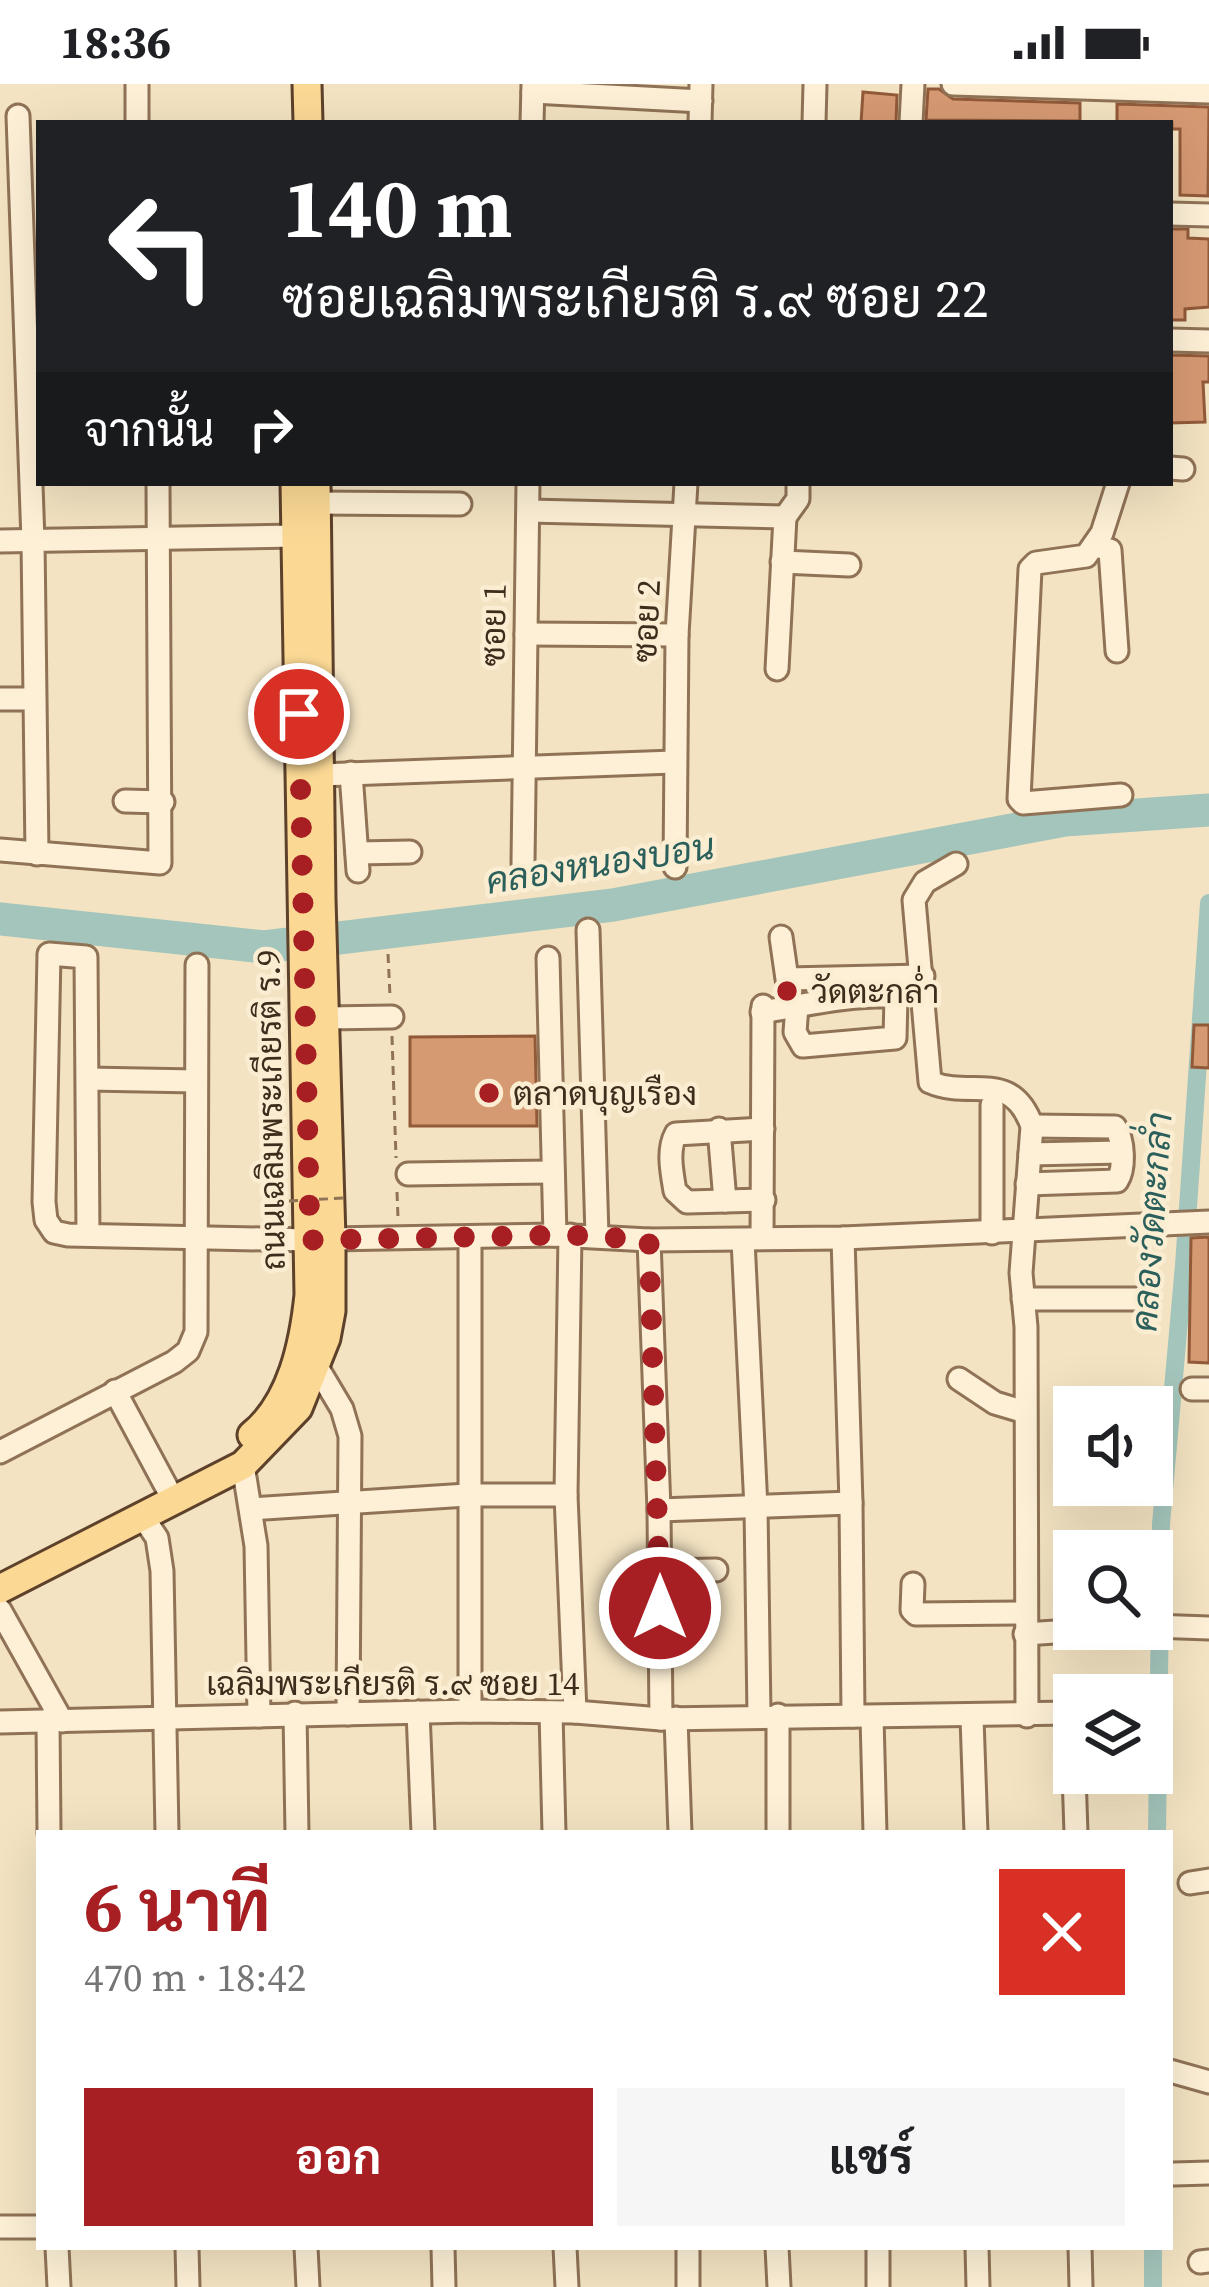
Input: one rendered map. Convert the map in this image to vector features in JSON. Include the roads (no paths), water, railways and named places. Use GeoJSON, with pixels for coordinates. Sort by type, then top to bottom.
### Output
{"type":"FeatureCollection","features":[{"type":"Feature","properties":{"kind":"main road"},"geometry":{"type":"LineString","coordinates":[[290,84],[291,120]]}},
{"type":"Feature","properties":{"kind":"main road"},"geometry":{"type":"LineString","coordinates":[[308,84],[308,120]]}},
{"type":"Feature","properties":{"kind":"main road","name":"ถนนเฉลิมพระเกียรติ ร.9"},"geometry":{"type":"LineString","coordinates":[[0,1589],[244,1465],[298,1408],[317,1367],[331,1311],[321,1239],[296,536],[309,490]]}},
{"type":"Feature","properties":{"kind":"main road","name":"ถนนเฉลิมพระเกียรติ ร.9"},"geometry":{"type":"LineString","coordinates":[[309,490],[320,775],[312,910]]}},
{"type":"Feature","properties":{"kind":"main road","name":"ถนนเฉลิมพระเกียรติ ร.9"},"geometry":{"type":"LineString","coordinates":[[0,1570],[228,1454],[264,1425],[291,1377],[305,1336],[321,1239],[326,1018],[314,956]]}},
{"type":"Feature","properties":{"kind":"street"},"geometry":{"type":"LineString","coordinates":[[136,84],[137,120]]}},
{"type":"Feature","properties":{"kind":"street"},"geometry":{"type":"LineString","coordinates":[[814,120],[815,84]]}},
{"type":"Feature","properties":{"kind":"street"},"geometry":{"type":"LineString","coordinates":[[911,120],[914,84]]}},
{"type":"Feature","properties":{"kind":"street"},"geometry":{"type":"LineString","coordinates":[[953,84],[1209,92]]}},
{"type":"Feature","properties":{"kind":"street"},"geometry":{"type":"LineString","coordinates":[[532,120],[533,88],[701,103]]}},
{"type":"Feature","properties":{"kind":"street"},"geometry":{"type":"LineString","coordinates":[[18,116],[33,541],[37,854]]}},
{"type":"Feature","properties":{"kind":"street"},"geometry":{"type":"LineString","coordinates":[[1173,214],[1209,215]]}},
{"type":"Feature","properties":{"kind":"street"},"geometry":{"type":"LineString","coordinates":[[1173,340],[1209,341]]}},
{"type":"Feature","properties":{"kind":"street"},"geometry":{"type":"LineString","coordinates":[[0,850],[156,866],[163,856],[158,486]]}},
{"type":"Feature","properties":{"kind":"street","name":"ซอย 1"},"geometry":{"type":"LineString","coordinates":[[523,863],[529,486]]}},
{"type":"Feature","properties":{"kind":"street","name":"ซอย 2"},"geometry":{"type":"LineString","coordinates":[[676,867],[677,635],[686,486]]}},
{"type":"Feature","properties":{"kind":"street"},"geometry":{"type":"LineString","coordinates":[[777,669],[784,517],[798,499],[798,486]]}},
{"type":"Feature","properties":{"kind":"street"},"geometry":{"type":"LineString","coordinates":[[1117,486],[1096,546],[1086,556],[1036,563],[1030,569],[1018,799],[1023,803],[1120,795]]}},
{"type":"Feature","properties":{"kind":"street"},"geometry":{"type":"LineString","coordinates":[[309,490],[460,505]]}},
{"type":"Feature","properties":{"kind":"street"},"geometry":{"type":"LineString","coordinates":[[529,511],[784,517]]}},
{"type":"Feature","properties":{"kind":"street"},"geometry":{"type":"LineString","coordinates":[[0,541],[296,536]]}},
{"type":"Feature","properties":{"kind":"street"},"geometry":{"type":"LineString","coordinates":[[1096,546],[1111,550],[1117,651]]}},
{"type":"Feature","properties":{"kind":"street"},"geometry":{"type":"LineString","coordinates":[[782,562],[849,565]]}},
{"type":"Feature","properties":{"kind":"street"},"geometry":{"type":"LineString","coordinates":[[526,634],[677,635]]}},
{"type":"Feature","properties":{"kind":"street"},"geometry":{"type":"LineString","coordinates":[[0,699],[33,699]]}},
{"type":"Feature","properties":{"kind":"street"},"geometry":{"type":"LineString","coordinates":[[320,775],[674,762]]}},
{"type":"Feature","properties":{"kind":"street"},"geometry":{"type":"LineString","coordinates":[[351,773],[357,862],[410,852]]}},
{"type":"Feature","properties":{"kind":"street"},"geometry":{"type":"LineString","coordinates":[[125,801],[163,802]]}},
{"type":"Feature","properties":{"kind":"street"},"geometry":{"type":"LineString","coordinates":[[956,863],[925,882],[914,900],[932,1084],[1005,1092],[1025,1108],[1032,1126],[1023,1299],[1027,1716]]}},
{"type":"Feature","properties":{"kind":"street"},"geometry":{"type":"LineString","coordinates":[[588,930],[597,1236]]}},
{"type":"Feature","properties":{"kind":"street"},"geometry":{"type":"LineString","coordinates":[[781,937],[787,979],[924,986]]}},
{"type":"Feature","properties":{"kind":"street"},"geometry":{"type":"LineString","coordinates":[[88,1234],[86,957],[49,955],[44,1202],[46,1220],[54,1232],[88,1234],[195,1238],[563,1235],[649,1240],[843,1238],[1209,1222]]}},
{"type":"Feature","properties":{"kind":"street"},"geometry":{"type":"LineString","coordinates":[[548,958],[553,1172],[563,1235],[575,1712]]}},
{"type":"Feature","properties":{"kind":"street"},"geometry":{"type":"LineString","coordinates":[[0,1452],[163,1368],[188,1351],[196,1332],[197,965]]}},
{"type":"Feature","properties":{"kind":"street"},"geometry":{"type":"LineString","coordinates":[[778,1830],[756,1508],[753,1239],[764,1200],[762,1009],[896,996],[924,986]]}},
{"type":"Feature","properties":{"kind":"street"},"geometry":{"type":"LineString","coordinates":[[896,996],[896,1038]]}},
{"type":"Feature","properties":{"kind":"street"},"geometry":{"type":"LineString","coordinates":[[796,1006],[795,1032],[803,1046],[926,1035]]}},
{"type":"Feature","properties":{"kind":"street"},"geometry":{"type":"LineString","coordinates":[[326,1018],[392,1017]]}},
{"type":"Feature","properties":{"kind":"street"},"geometry":{"type":"LineString","coordinates":[[88,1079],[196,1081]]}},
{"type":"Feature","properties":{"kind":"street"},"geometry":{"type":"LineString","coordinates":[[992,1105],[992,1233]]}},
{"type":"Feature","properties":{"kind":"street"},"geometry":{"type":"LineString","coordinates":[[1027,1184],[1117,1181],[1121,1173],[1118,1131],[1109,1124],[1032,1126]]}},
{"type":"Feature","properties":{"kind":"street"},"geometry":{"type":"LineString","coordinates":[[719,1129],[725,1201]]}},
{"type":"Feature","properties":{"kind":"street"},"geometry":{"type":"LineString","coordinates":[[763,1129],[676,1134],[672,1167],[674,1191],[687,1202],[764,1200]]}},
{"type":"Feature","properties":{"kind":"street"},"geometry":{"type":"LineString","coordinates":[[1030,1154],[1121,1153]]}},
{"type":"Feature","properties":{"kind":"street"},"geometry":{"type":"LineString","coordinates":[[401,1180],[553,1172]]}},
{"type":"Feature","properties":{"kind":"street"},"geometry":{"type":"LineString","coordinates":[[470,1237],[470,1712]]}},
{"type":"Feature","properties":{"kind":"street"},"geometry":{"type":"LineString","coordinates":[[843,1238],[851,1503],[875,1830]]}},
{"type":"Feature","properties":{"kind":"street"},"geometry":{"type":"LineString","coordinates":[[649,1240],[659,1570],[680,1830]]}},
{"type":"Feature","properties":{"kind":"street"},"geometry":{"type":"LineString","coordinates":[[1023,1299],[1148,1299]]}},
{"type":"Feature","properties":{"kind":"street"},"geometry":{"type":"LineString","coordinates":[[317,1367],[342,1409],[350,1436],[348,1714]]}},
{"type":"Feature","properties":{"kind":"street"},"geometry":{"type":"LineString","coordinates":[[958,1378],[995,1403],[1025,1412]]}},
{"type":"Feature","properties":{"kind":"street"},"geometry":{"type":"LineString","coordinates":[[115,1391],[167,1487]]}},
{"type":"Feature","properties":{"kind":"street"},"geometry":{"type":"LineString","coordinates":[[244,1465],[256,1546],[259,1716]]}},
{"type":"Feature","properties":{"kind":"street"},"geometry":{"type":"LineString","coordinates":[[251,1508],[467,1495],[566,1495]]}},
{"type":"Feature","properties":{"kind":"street"},"geometry":{"type":"LineString","coordinates":[[659,1510],[851,1503]]}},
{"type":"Feature","properties":{"kind":"street"},"geometry":{"type":"LineString","coordinates":[[143,1517],[157,1538],[162,1571],[167,1830]]}},
{"type":"Feature","properties":{"kind":"street"},"geometry":{"type":"LineString","coordinates":[[659,1570],[716,1570]]}},
{"type":"Feature","properties":{"kind":"street"},"geometry":{"type":"LineString","coordinates":[[913,1584],[916,1614],[1053,1625]]}},
{"type":"Feature","properties":{"kind":"street"},"geometry":{"type":"LineString","coordinates":[[0,1610],[55,1721],[50,1830]]}},
{"type":"Feature","properties":{"kind":"street"},"geometry":{"type":"LineString","coordinates":[[1173,1625],[1209,1628]]}},
{"type":"Feature","properties":{"kind":"street"},"geometry":{"type":"LineString","coordinates":[[418,1712],[423,1830]]}},
{"type":"Feature","properties":{"kind":"street","name":"เฉลิมพระเกียรติ ร.๙ ซอย 14"},"geometry":{"type":"LineString","coordinates":[[0,1721],[418,1712],[575,1712],[668,1719],[1053,1714]]}},
{"type":"Feature","properties":{"kind":"street"},"geometry":{"type":"LineString","coordinates":[[551,1712],[554,1830]]}},
{"type":"Feature","properties":{"kind":"street"},"geometry":{"type":"LineString","coordinates":[[295,1713],[297,1830]]}},
{"type":"Feature","properties":{"kind":"street"},"geometry":{"type":"LineString","coordinates":[[972,1718],[976,1830]]}},
{"type":"Feature","properties":{"kind":"street"},"geometry":{"type":"LineString","coordinates":[[1075,1794],[1076,1830]]}},
{"type":"Feature","properties":{"kind":"street"},"geometry":{"type":"LineString","coordinates":[[1173,2072],[1209,2082]]}},
{"type":"Feature","properties":{"kind":"street"},"geometry":{"type":"LineString","coordinates":[[1174,2174],[1209,2173]]}},
{"type":"Feature","properties":{"kind":"street"},"geometry":{"type":"LineString","coordinates":[[0,2227],[36,2227]]}},
{"type":"Feature","properties":{"kind":"street"},"geometry":{"type":"LineString","coordinates":[[57,2250],[58,2287]]}},
{"type":"Feature","properties":{"kind":"street"},"geometry":{"type":"LineString","coordinates":[[187,2250],[188,2287]]}},
{"type":"Feature","properties":{"kind":"street"},"geometry":{"type":"LineString","coordinates":[[306,2250],[308,2287]]}},
{"type":"Feature","properties":{"kind":"street"},"geometry":{"type":"LineString","coordinates":[[442,2250],[444,2287]]}},
{"type":"Feature","properties":{"kind":"street"},"geometry":{"type":"LineString","coordinates":[[565,2250],[567,2287]]}},
{"type":"Feature","properties":{"kind":"street"},"geometry":{"type":"LineString","coordinates":[[688,2250],[688,2287]]}},
{"type":"Feature","properties":{"kind":"street"},"geometry":{"type":"LineString","coordinates":[[777,2250],[778,2287]]}},
{"type":"Feature","properties":{"kind":"street"},"geometry":{"type":"LineString","coordinates":[[878,2250],[878,2287]]}},
{"type":"Feature","properties":{"kind":"street"},"geometry":{"type":"LineString","coordinates":[[977,2250],[977,2287]]}},
{"type":"Feature","properties":{"kind":"street"},"geometry":{"type":"LineString","coordinates":[[1080,2250],[1081,2287]]}},
{"type":"Feature","properties":{"kind":"waterway","name":"คลองหนองบอน"},"geometry":{"type":"LineString","coordinates":[[0,919],[264,947],[613,905],[1065,820],[1209,810]]}},
{"type":"Feature","properties":{"kind":"waterway","name":"คลองวัดตะกล่ำ"},"geometry":{"type":"LineString","coordinates":[[1157,1830],[1161,1524],[1209,903]]}},
{"type":"Feature","properties":{"kind":"waterway","name":"คลองวัดตะกล่ำ"},"geometry":{"type":"LineString","coordinates":[[1153,2250],[1153,2287]]}},
{"type":"Feature","properties":{"kind":"place","name":"วัดตะกล่ำ"},"geometry":{"type":"Point","coordinates":[787,991]}},
{"type":"Feature","properties":{"kind":"place","name":"ตลาดบุญเรือง"},"geometry":{"type":"Point","coordinates":[489,1093]}}]}
